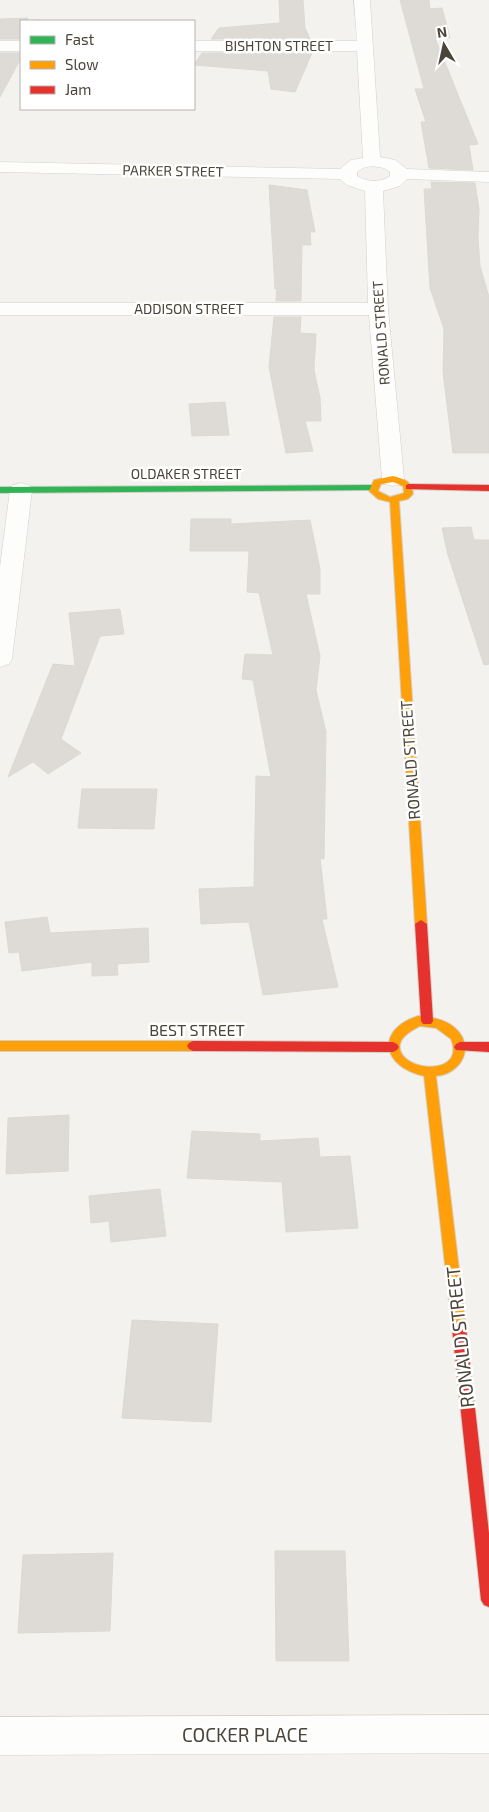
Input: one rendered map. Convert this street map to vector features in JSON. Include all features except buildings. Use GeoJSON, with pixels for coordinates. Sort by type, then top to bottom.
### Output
{"type":"FeatureCollection","features":[{"type":"Feature","properties":{"kind":"street"},"geometry":{"type":"LineString","coordinates":[[362,0],[372,161]]}},
{"type":"Feature","properties":{"kind":"street"},"geometry":{"type":"LineString","coordinates":[[0,46],[20,46]]}},
{"type":"Feature","properties":{"kind":"street","name":"BISHTON STREET"},"geometry":{"type":"LineString","coordinates":[[195,46],[364,46]]}},
{"type":"Feature","properties":{"kind":"street"},"geometry":{"type":"LineString","coordinates":[[372,161],[395,167],[400,174],[396,182],[374,186],[352,181],[346,174],[351,166],[372,161]]}},
{"type":"Feature","properties":{"kind":"street","name":"PARKER STREET"},"geometry":{"type":"LineString","coordinates":[[0,168],[346,174]]}},
{"type":"Feature","properties":{"kind":"street"},"geometry":{"type":"LineString","coordinates":[[400,174],[489,177]]}},
{"type":"Feature","properties":{"kind":"street","name":"RONALD STREET"},"geometry":{"type":"LineString","coordinates":[[374,186],[378,309],[401,483]]}},
{"type":"Feature","properties":{"kind":"street","name":"ADDISON STREET"},"geometry":{"type":"LineString","coordinates":[[0,309],[378,309]]}},
{"type":"Feature","properties":{"kind":"street"},"geometry":{"type":"LineString","coordinates":[[401,483],[409,494],[405,497],[394,500],[380,498],[373,491],[378,481],[489,488]]}},
{"type":"Feature","properties":{"kind":"street","name":"OLDAKER STREET"},"geometry":{"type":"LineString","coordinates":[[10,490],[373,488]]}},
{"type":"Feature","properties":{"kind":"street"},"geometry":{"type":"LineString","coordinates":[[0,658],[10,490]]}},
{"type":"Feature","properties":{"kind":"street","name":"RONALD STREET"},"geometry":{"type":"LineString","coordinates":[[394,500],[427,1021]]}},
{"type":"Feature","properties":{"kind":"street"},"geometry":{"type":"LineString","coordinates":[[427,1021],[439,1023],[450,1029],[457,1037],[460,1047],[456,1062],[448,1069],[430,1073],[415,1071],[405,1066],[398,1058],[393,1047],[394,1038],[399,1030],[407,1024],[427,1021]]}},
{"type":"Feature","properties":{"kind":"street","name":"BEST STREET"},"geometry":{"type":"LineString","coordinates":[[0,1046],[393,1047]]}},
{"type":"Feature","properties":{"kind":"street"},"geometry":{"type":"LineString","coordinates":[[460,1047],[489,1047]]}},
{"type":"Feature","properties":{"kind":"street","name":"RONALD STREET"},"geometry":{"type":"LineString","coordinates":[[430,1073],[489,1600]]}},
{"type":"Feature","properties":{"kind":"street","name":"COCKER PLACE"},"geometry":{"type":"LineString","coordinates":[[0,1736],[489,1734]]}},
{"type":"Feature","properties":{"kind":"traffic: fast"},"geometry":{"type":"LineString","coordinates":[[0,490],[373,488]]}},
{"type":"Feature","properties":{"kind":"traffic: slow"},"geometry":{"type":"LineString","coordinates":[[393,479],[407,485],[409,494],[390,500],[377,495],[373,491],[377,482],[393,479]]}},
{"type":"Feature","properties":{"kind":"traffic: slow"},"geometry":{"type":"LineString","coordinates":[[394,500],[421,924]]}},
{"type":"Feature","properties":{"kind":"traffic: slow"},"geometry":{"type":"LineString","coordinates":[[418,1021],[439,1024],[446,1027],[456,1037],[459,1053],[457,1060],[442,1071],[428,1072],[415,1069],[403,1063],[396,1054],[394,1043],[401,1032],[418,1021]]}},
{"type":"Feature","properties":{"kind":"traffic: slow"},"geometry":{"type":"LineString","coordinates":[[0,1046],[193,1046]]}},
{"type":"Feature","properties":{"kind":"traffic: slow"},"geometry":{"type":"LineString","coordinates":[[430,1073],[459,1328]]}},
{"type":"Feature","properties":{"kind":"traffic: jam"},"geometry":{"type":"LineString","coordinates":[[409,487],[489,488]]}},
{"type":"Feature","properties":{"kind":"traffic: jam"},"geometry":{"type":"LineString","coordinates":[[421,924],[427,1021]]}},
{"type":"Feature","properties":{"kind":"traffic: jam"},"geometry":{"type":"LineString","coordinates":[[193,1046],[393,1047]]}},
{"type":"Feature","properties":{"kind":"traffic: jam"},"geometry":{"type":"LineString","coordinates":[[460,1047],[489,1047]]}},
{"type":"Feature","properties":{"kind":"traffic: jam"},"geometry":{"type":"LineString","coordinates":[[459,1328],[489,1600]]}}]}
